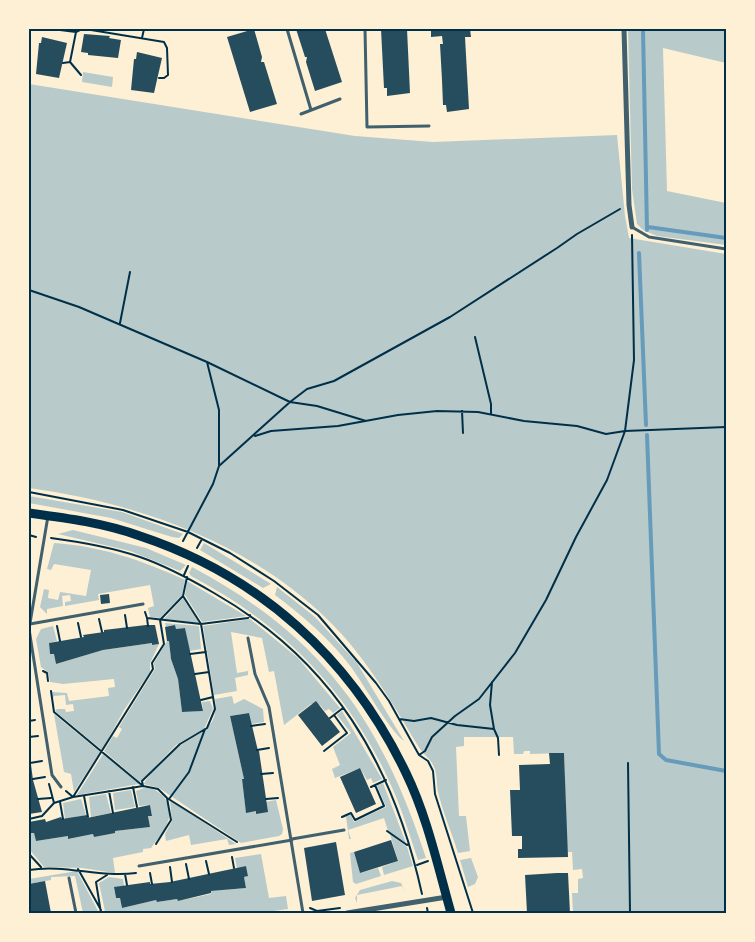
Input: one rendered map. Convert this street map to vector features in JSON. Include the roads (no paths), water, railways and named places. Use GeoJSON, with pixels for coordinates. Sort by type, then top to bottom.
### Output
{"type":"FeatureCollection","features":[{"type":"Feature","properties":{"kind":"main road"},"geometry":{"type":"LineString","coordinates":[[29,513],[138,535],[179,550],[258,595],[304,630],[339,666],[385,735],[407,774],[451,913]]}},
{"type":"Feature","properties":{"kind":"street"},"geometry":{"type":"LineString","coordinates":[[624,29],[629,205],[632,227]]}},
{"type":"Feature","properties":{"kind":"street"},"geometry":{"type":"LineString","coordinates":[[347,910],[447,897]]}},
{"type":"Feature","properties":{"kind":"lane"},"geometry":{"type":"LineString","coordinates":[[287,29],[311,110]]}},
{"type":"Feature","properties":{"kind":"lane"},"geometry":{"type":"LineString","coordinates":[[365,29],[367,127],[429,126]]}},
{"type":"Feature","properties":{"kind":"lane"},"geometry":{"type":"LineString","coordinates":[[301,114],[340,99]]}},
{"type":"Feature","properties":{"kind":"lane"},"geometry":{"type":"LineString","coordinates":[[632,227],[649,237],[726,249]]}},
{"type":"Feature","properties":{"kind":"lane"},"geometry":{"type":"LineString","coordinates":[[48,516],[29,637],[52,775],[61,787]]}},
{"type":"Feature","properties":{"kind":"lane"},"geometry":{"type":"LineString","coordinates":[[30,624],[143,604]]}},
{"type":"Feature","properties":{"kind":"lane"},"geometry":{"type":"LineString","coordinates":[[248,638],[255,674],[269,707],[303,913]]}},
{"type":"Feature","properties":{"kind":"lane"},"geometry":{"type":"LineString","coordinates":[[139,866],[344,830]]}},
{"type":"Feature","properties":{"kind":"lane"},"geometry":{"type":"LineString","coordinates":[[69,878],[76,913]]}},
{"type":"Feature","properties":{"kind":"waterway"},"geometry":{"type":"LineString","coordinates":[[643,29],[647,230]]}},
{"type":"Feature","properties":{"kind":"waterway"},"geometry":{"type":"LineString","coordinates":[[648,227],[726,238]]}},
{"type":"Feature","properties":{"kind":"waterway"},"geometry":{"type":"LineString","coordinates":[[639,253],[646,425]]}},
{"type":"Feature","properties":{"kind":"waterway"},"geometry":{"type":"LineString","coordinates":[[647,435],[659,754],[666,760],[726,771]]}}]}
